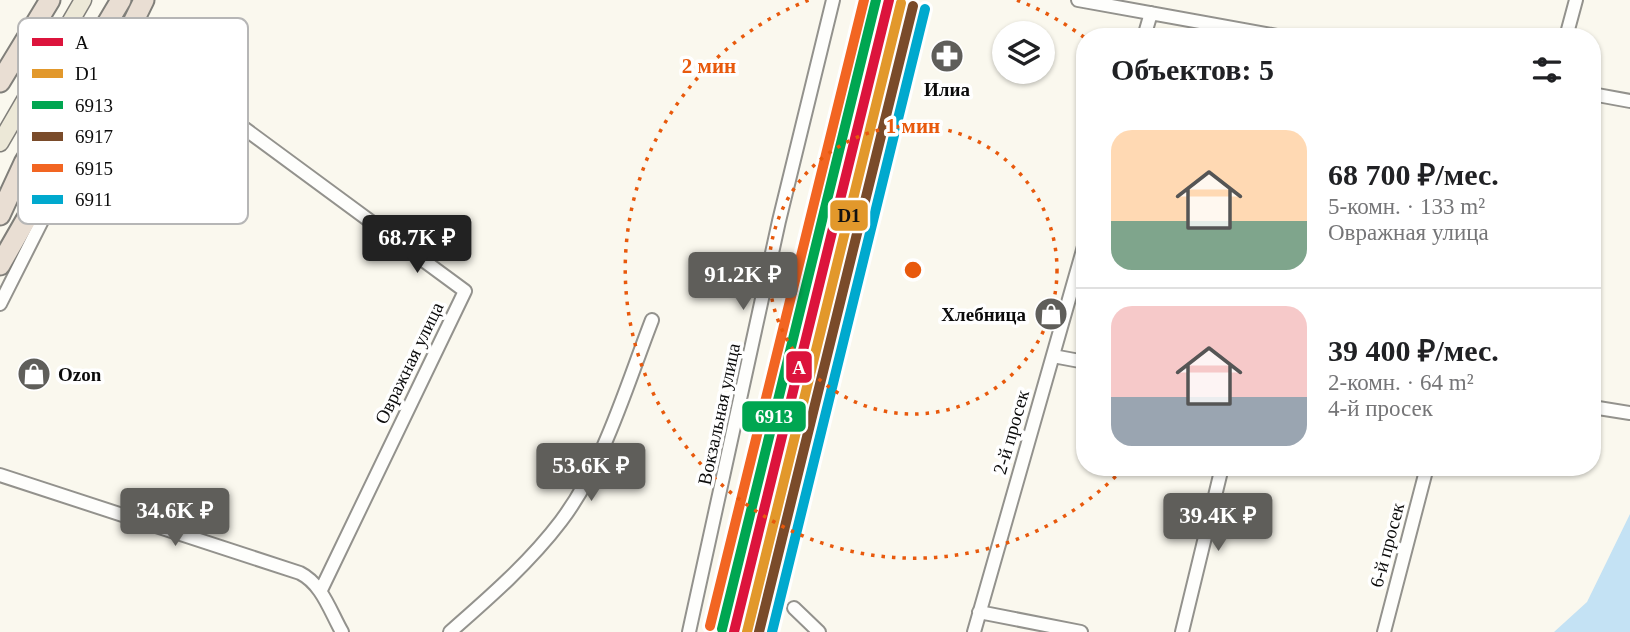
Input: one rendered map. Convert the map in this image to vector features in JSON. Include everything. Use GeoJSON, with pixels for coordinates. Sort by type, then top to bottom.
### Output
{"type":"FeatureCollection","features":[{"type":"Feature","properties":{"kind":"highway"},"geometry":{"type":"LineString","coordinates":[[39,18],[50,0]]}},
{"type":"Feature","properties":{"kind":"highway"},"geometry":{"type":"LineString","coordinates":[[110,18],[121,0]]}},
{"type":"Feature","properties":{"kind":"highway"},"geometry":{"type":"LineString","coordinates":[[135,18],[144,0]]}},
{"type":"Feature","properties":{"kind":"highway"},"geometry":{"type":"LineString","coordinates":[[0,82],[18,52]]}},
{"type":"Feature","properties":{"kind":"highway"},"geometry":{"type":"LineString","coordinates":[[0,215],[18,176]]}},
{"type":"Feature","properties":{"kind":"highway"},"geometry":{"type":"LineString","coordinates":[[0,265],[25,224]]}},
{"type":"Feature","properties":{"kind":"main road"},"geometry":{"type":"LineString","coordinates":[[73,18],[83,0]]}},
{"type":"Feature","properties":{"kind":"main road"},"geometry":{"type":"LineString","coordinates":[[0,143],[18,112]]}},
{"type":"Feature","properties":{"kind":"main road"},"geometry":{"type":"LineString","coordinates":[[0,203],[18,173]]}},
{"type":"Feature","properties":{"kind":"street","name":"Вокзальная улица"},"geometry":{"type":"LineString","coordinates":[[689,632],[779,221],[833,0]]}},
{"type":"Feature","properties":{"kind":"street"},"geometry":{"type":"LineString","coordinates":[[1078,0],[1234,28]]}},
{"type":"Feature","properties":{"kind":"street"},"geometry":{"type":"LineString","coordinates":[[1568,28],[1576,0]]}},
{"type":"Feature","properties":{"kind":"street"},"geometry":{"type":"LineString","coordinates":[[1147,28],[1151,13]]}},
{"type":"Feature","properties":{"kind":"street"},"geometry":{"type":"LineString","coordinates":[[1601,96],[1630,101]]}},
{"type":"Feature","properties":{"kind":"street","name":"Овражная улица"},"geometry":{"type":"LineString","coordinates":[[248,131],[466,290],[321,590]]}},
{"type":"Feature","properties":{"kind":"street","name":"Овражная улица"},"geometry":{"type":"LineString","coordinates":[[4,291],[41,224]]}},
{"type":"Feature","properties":{"kind":"street","name":"2-й просек"},"geometry":{"type":"LineString","coordinates":[[974,632],[1076,275]]}},
{"type":"Feature","properties":{"kind":"street"},"geometry":{"type":"LineString","coordinates":[[0,304],[4,291]]}},
{"type":"Feature","properties":{"kind":"street"},"geometry":{"type":"LineString","coordinates":[[450,632],[539,547],[562,520],[603,444],[652,320]]}},
{"type":"Feature","properties":{"kind":"street"},"geometry":{"type":"LineString","coordinates":[[1053,356],[1076,360]]}},
{"type":"Feature","properties":{"kind":"street"},"geometry":{"type":"LineString","coordinates":[[1601,408],[1630,413]]}},
{"type":"Feature","properties":{"kind":"street"},"geometry":{"type":"LineString","coordinates":[[0,475],[311,578],[321,590],[342,632]]}},
{"type":"Feature","properties":{"kind":"street"},"geometry":{"type":"LineString","coordinates":[[1182,632],[1220,476]]}},
{"type":"Feature","properties":{"kind":"street","name":"6-й просек"},"geometry":{"type":"LineString","coordinates":[[1384,632],[1425,476]]}},
{"type":"Feature","properties":{"kind":"street"},"geometry":{"type":"LineString","coordinates":[[794,608],[819,632]]}},
{"type":"Feature","properties":{"kind":"street"},"geometry":{"type":"LineString","coordinates":[[979,611],[1081,632]]}},
{"type":"Feature","properties":{"kind":"water"},"geometry":{"type":"Polygon","coordinates":[[[1630,514],[1630,632],[1554,632],[1587,602],[1630,514]]]}},
{"type":"Feature","properties":{"kind":"transit line","name":"6915"},"geometry":{"type":"LineString","coordinates":[[710,626],[864,0]]}},
{"type":"Feature","properties":{"kind":"transit line","name":"6913"},"geometry":{"type":"LineString","coordinates":[[722,629],[876,0]]}},
{"type":"Feature","properties":{"kind":"transit line","name":"A"},"geometry":{"type":"LineString","coordinates":[[734,632],[889,0]]}},
{"type":"Feature","properties":{"kind":"transit line","name":"D1"},"geometry":{"type":"LineString","coordinates":[[747,632],[901,3]]}},
{"type":"Feature","properties":{"kind":"transit line","name":"6917"},"geometry":{"type":"LineString","coordinates":[[759,632],[913,6]]}},
{"type":"Feature","properties":{"kind":"transit line","name":"6911"},"geometry":{"type":"LineString","coordinates":[[772,632],[925,9]]}},
{"type":"Feature","properties":{"kind":"place","name":"Илиа"},"geometry":{"type":"Point","coordinates":[947,56]}},
{"type":"Feature","properties":{"kind":"place","name":"Хлебница"},"geometry":{"type":"Point","coordinates":[1051,314]}},
{"type":"Feature","properties":{"kind":"place","name":"Ozon"},"geometry":{"type":"Point","coordinates":[34,374]}}]}
